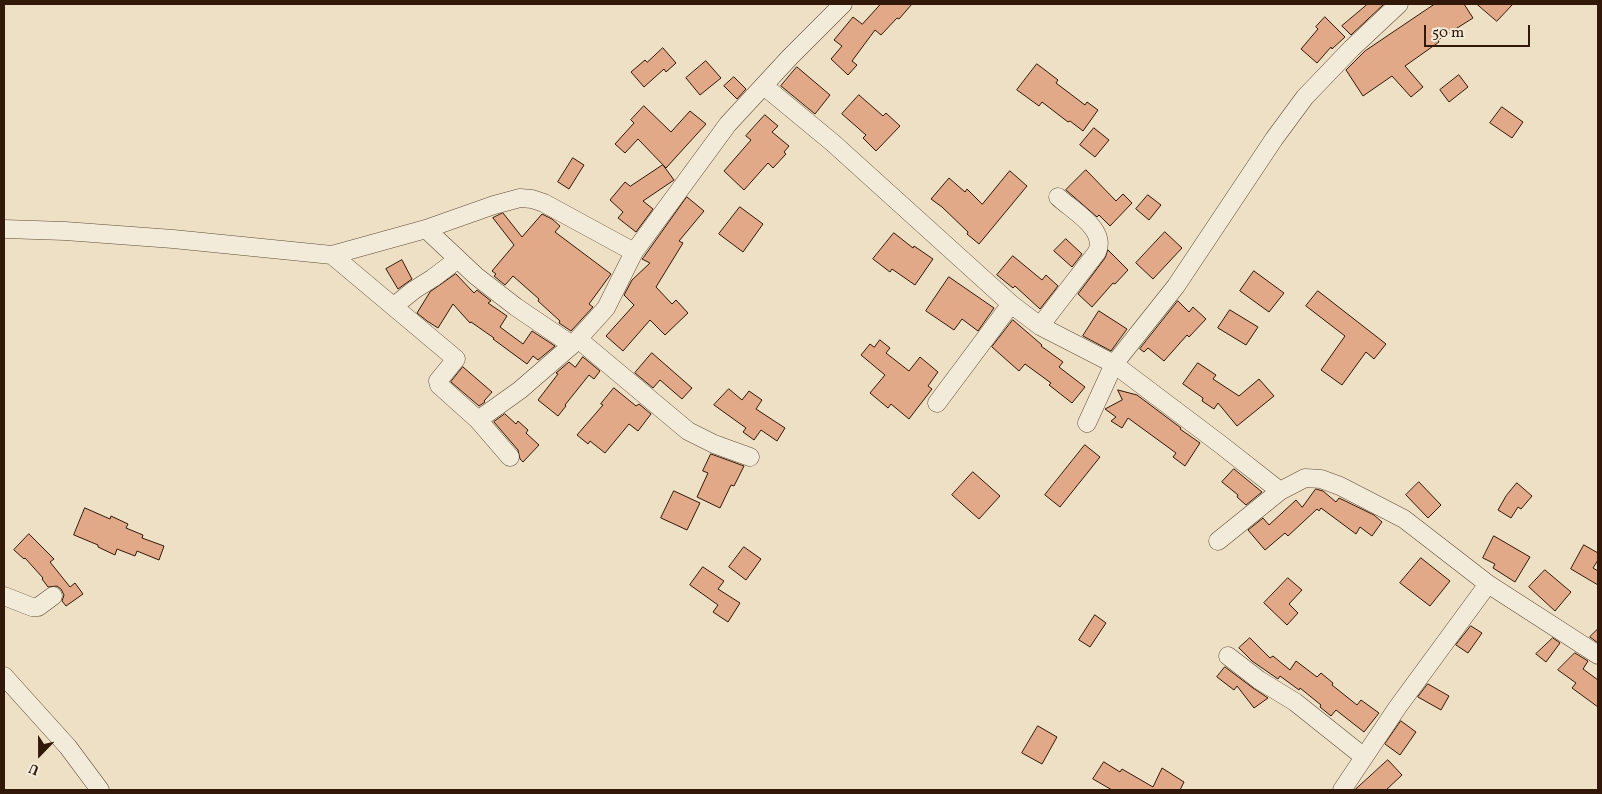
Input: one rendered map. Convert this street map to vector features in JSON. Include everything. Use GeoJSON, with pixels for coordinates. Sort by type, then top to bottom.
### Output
{"type":"FeatureCollection","features":[{"type":"Feature","properties":{"kind":"street"},"geometry":{"type":"LineString","coordinates":[[478,420],[520,390],[575,342],[606,308],[634,252],[728,124],[790,56],[843,4]]}},
{"type":"Feature","properties":{"kind":"street"},"geometry":{"type":"LineString","coordinates":[[1088,423],[1114,364],[1176,286],[1235,196],[1305,97],[1352,48],[1399,4]]}},
{"type":"Feature","properties":{"kind":"street"},"geometry":{"type":"LineString","coordinates":[[764,86],[840,149],[1011,304],[1040,326],[1114,364],[1280,491]]}},
{"type":"Feature","properties":{"kind":"street"},"geometry":{"type":"LineString","coordinates":[[1040,326],[1096,252],[1100,243],[1096,231],[1058,197]]}},
{"type":"Feature","properties":{"kind":"street"},"geometry":{"type":"LineString","coordinates":[[4,229],[65,231],[332,255],[426,229],[520,198],[544,203],[634,252]]}},
{"type":"Feature","properties":{"kind":"street"},"geometry":{"type":"LineString","coordinates":[[426,229],[476,276],[516,306],[575,342],[688,431],[714,444],[750,458]]}},
{"type":"Feature","properties":{"kind":"street"},"geometry":{"type":"LineString","coordinates":[[332,255],[355,277],[394,306],[456,359],[438,381],[439,385],[478,420],[510,457]]}},
{"type":"Feature","properties":{"kind":"street"},"geometry":{"type":"LineString","coordinates":[[394,306],[458,259]]}},
{"type":"Feature","properties":{"kind":"street"},"geometry":{"type":"LineString","coordinates":[[937,403],[1011,304]]}},
{"type":"Feature","properties":{"kind":"street"},"geometry":{"type":"LineString","coordinates":[[1218,542],[1280,491],[1305,478],[1321,479],[1340,486],[1404,519],[1488,584],[1598,655]]}},
{"type":"Feature","properties":{"kind":"street"},"geometry":{"type":"LineString","coordinates":[[1342,790],[1397,708],[1488,584]]}},
{"type":"Feature","properties":{"kind":"street"},"geometry":{"type":"LineString","coordinates":[[4,596],[32,607],[38,607],[53,596]]}},
{"type":"Feature","properties":{"kind":"street"},"geometry":{"type":"LineString","coordinates":[[1228,656],[1259,680],[1295,702],[1364,757]]}},
{"type":"Feature","properties":{"kind":"street"},"geometry":{"type":"LineString","coordinates":[[4,676],[68,747],[100,790]]}},
{"type":"Feature","properties":{"kind":"building"},"geometry":{"type":"Polygon","coordinates":[[[881,4],[912,4],[881,35],[875,30],[852,61],[857,65],[848,75],[831,59],[842,46],[834,40],[853,17],[862,24],[881,4]]]}},
{"type":"Feature","properties":{"kind":"building"},"geometry":{"type":"Polygon","coordinates":[[[1368,4],[1384,4],[1351,35],[1342,26],[1368,4]]]}},
{"type":"Feature","properties":{"kind":"building"},"geometry":{"type":"Polygon","coordinates":[[[1435,4],[1464,4],[1473,18],[1438,40],[1439,42],[1405,66],[1423,87],[1411,97],[1392,76],[1363,96],[1346,70],[1365,51],[1435,4]]]}},
{"type":"Feature","properties":{"kind":"building"},"geometry":{"type":"Polygon","coordinates":[[[1477,4],[1513,4],[1497,21],[1477,4]]]}},
{"type":"Feature","properties":{"kind":"building"},"geometry":{"type":"Polygon","coordinates":[[[1325,17],[1345,37],[1332,49],[1331,47],[1317,63],[1301,49],[1318,29],[1316,27],[1325,17]]]}},
{"type":"Feature","properties":{"kind":"building"},"geometry":{"type":"Polygon","coordinates":[[[663,48],[676,63],[666,72],[664,69],[644,87],[631,72],[645,60],[647,62],[663,48]]]}},
{"type":"Feature","properties":{"kind":"building"},"geometry":{"type":"Polygon","coordinates":[[[706,61],[721,78],[700,95],[686,78],[706,61]]]}},
{"type":"Feature","properties":{"kind":"building"},"geometry":{"type":"Polygon","coordinates":[[[1037,64],[1058,80],[1056,83],[1085,105],[1087,102],[1098,110],[1083,131],[1042,102],[1039,106],[1017,90],[1037,64]]]}},
{"type":"Feature","properties":{"kind":"building"},"geometry":{"type":"Polygon","coordinates":[[[797,67],[830,95],[815,114],[781,86],[797,67]]]}},
{"type":"Feature","properties":{"kind":"building"},"geometry":{"type":"Polygon","coordinates":[[[1459,75],[1468,87],[1449,102],[1440,90],[1459,75]]]}},
{"type":"Feature","properties":{"kind":"building"},"geometry":{"type":"Polygon","coordinates":[[[734,77],[746,89],[737,99],[724,86],[734,77]]]}},
{"type":"Feature","properties":{"kind":"building"},"geometry":{"type":"Polygon","coordinates":[[[859,95],[883,116],[886,113],[900,126],[876,151],[863,138],[866,135],[842,114],[859,95]]]}},
{"type":"Feature","properties":{"kind":"building"},"geometry":{"type":"Polygon","coordinates":[[[644,106],[671,132],[690,111],[706,124],[666,168],[638,139],[625,153],[615,144],[634,123],[631,120],[644,106]]]}},
{"type":"Feature","properties":{"kind":"building"},"geometry":{"type":"Polygon","coordinates":[[[1502,107],[1523,122],[1512,138],[1490,123],[1502,107]]]}},
{"type":"Feature","properties":{"kind":"building"},"geometry":{"type":"Polygon","coordinates":[[[765,115],[778,126],[772,132],[789,146],[784,152],[786,154],[773,168],[768,163],[744,190],[724,171],[751,140],[746,136],[765,115]]]}},
{"type":"Feature","properties":{"kind":"building"},"geometry":{"type":"Polygon","coordinates":[[[1094,128],[1109,140],[1095,157],[1080,145],[1094,128]]]}},
{"type":"Feature","properties":{"kind":"building"},"geometry":{"type":"Polygon","coordinates":[[[573,158],[584,165],[569,189],[558,182],[573,158]]]}},
{"type":"Feature","properties":{"kind":"building"},"geometry":{"type":"Polygon","coordinates":[[[663,165],[674,180],[643,201],[653,209],[636,232],[618,218],[623,212],[610,200],[625,182],[630,186],[663,165]]]}},
{"type":"Feature","properties":{"kind":"building"},"geometry":{"type":"Polygon","coordinates":[[[1086,170],[1116,201],[1123,194],[1132,203],[1110,226],[1099,215],[1097,217],[1066,190],[1086,170]]]}},
{"type":"Feature","properties":{"kind":"building"},"geometry":{"type":"Polygon","coordinates":[[[1010,171],[1027,186],[979,244],[942,207],[931,199],[949,178],[965,192],[967,189],[982,204],[1010,171]]]}},
{"type":"Feature","properties":{"kind":"building"},"geometry":{"type":"Polygon","coordinates":[[[1148,195],[1161,205],[1149,220],[1136,209],[1148,195]]]}},
{"type":"Feature","properties":{"kind":"building"},"geometry":{"type":"Polygon","coordinates":[[[687,197],[704,211],[679,241],[683,243],[656,287],[672,304],[676,300],[688,313],[665,335],[650,320],[623,351],[606,336],[634,305],[624,295],[632,280],[650,263],[642,259],[687,197]]]}},
{"type":"Feature","properties":{"kind":"building"},"geometry":{"type":"Polygon","coordinates":[[[740,207],[763,224],[743,252],[719,234],[740,207]]]}},
{"type":"Feature","properties":{"kind":"building"},"geometry":{"type":"Polygon","coordinates":[[[503,213],[522,237],[542,214],[552,219],[560,226],[555,232],[611,274],[589,304],[593,307],[571,331],[559,323],[560,321],[538,301],[539,299],[513,276],[505,285],[494,276],[496,274],[492,271],[514,245],[493,218],[503,213]]]}},
{"type":"Feature","properties":{"kind":"building"},"geometry":{"type":"Polygon","coordinates":[[[1165,232],[1182,248],[1153,279],[1136,263],[1165,232]]]}},
{"type":"Feature","properties":{"kind":"building"},"geometry":{"type":"Polygon","coordinates":[[[894,233],[913,248],[914,246],[933,259],[915,285],[892,269],[890,272],[873,259],[894,233]]]}},
{"type":"Feature","properties":{"kind":"building"},"geometry":{"type":"Polygon","coordinates":[[[1066,239],[1082,254],[1072,267],[1054,251],[1066,239]]]}},
{"type":"Feature","properties":{"kind":"building"},"geometry":{"type":"Polygon","coordinates":[[[1108,250],[1128,270],[1115,284],[1113,283],[1092,307],[1078,294],[1105,258],[1108,250]]]}},
{"type":"Feature","properties":{"kind":"building"},"geometry":{"type":"Polygon","coordinates":[[[1013,256],[1042,280],[1046,275],[1058,286],[1040,309],[1015,286],[1013,288],[997,275],[1013,256]]]}},
{"type":"Feature","properties":{"kind":"building"},"geometry":{"type":"Polygon","coordinates":[[[402,260],[412,279],[398,289],[386,269],[402,260]]]}},
{"type":"Feature","properties":{"kind":"building"},"geometry":{"type":"Polygon","coordinates":[[[1254,271],[1284,293],[1269,312],[1240,291],[1254,271]]]}},
{"type":"Feature","properties":{"kind":"building"},"geometry":{"type":"Polygon","coordinates":[[[456,274],[474,293],[477,290],[491,301],[488,303],[507,316],[500,327],[523,344],[532,331],[555,346],[538,360],[533,356],[527,364],[494,338],[470,323],[453,304],[438,328],[417,313],[430,292],[456,274]]]}},
{"type":"Feature","properties":{"kind":"building"},"geometry":{"type":"Polygon","coordinates":[[[949,277],[994,308],[978,331],[962,319],[954,330],[926,311],[949,277]]]}},
{"type":"Feature","properties":{"kind":"building"},"geometry":{"type":"Polygon","coordinates":[[[1318,291],[1386,344],[1374,359],[1366,352],[1342,385],[1321,370],[1345,336],[1306,306],[1318,291]]]}},
{"type":"Feature","properties":{"kind":"building"},"geometry":{"type":"Polygon","coordinates":[[[1178,301],[1189,312],[1193,307],[1206,319],[1189,337],[1187,335],[1164,361],[1148,348],[1144,352],[1140,349],[1178,301]]]}},
{"type":"Feature","properties":{"kind":"building"},"geometry":{"type":"Polygon","coordinates":[[[1230,310],[1258,327],[1246,345],[1218,328],[1230,310]]]}},
{"type":"Feature","properties":{"kind":"building"},"geometry":{"type":"Polygon","coordinates":[[[1099,311],[1127,329],[1111,351],[1083,336],[1099,311]]]}},
{"type":"Feature","properties":{"kind":"building"},"geometry":{"type":"Polygon","coordinates":[[[1013,320],[1041,346],[1063,362],[1059,367],[1085,387],[1072,403],[1049,385],[1051,383],[1025,364],[1019,371],[992,347],[1013,320]]]}},
{"type":"Feature","properties":{"kind":"building"},"geometry":{"type":"Polygon","coordinates":[[[880,340],[890,348],[886,353],[909,371],[920,357],[938,372],[928,386],[932,389],[909,419],[891,404],[888,408],[870,393],[885,375],[861,355],[870,344],[874,347],[880,340]]]}},
{"type":"Feature","properties":{"kind":"building"},"geometry":{"type":"Polygon","coordinates":[[[652,353],[692,388],[682,399],[660,380],[653,388],[635,373],[652,353]]]}},
{"type":"Feature","properties":{"kind":"building"},"geometry":{"type":"Polygon","coordinates":[[[583,357],[600,371],[594,379],[589,375],[558,416],[538,400],[558,374],[556,373],[569,362],[575,367],[583,357]]]}},
{"type":"Feature","properties":{"kind":"building"},"geometry":{"type":"Polygon","coordinates":[[[1198,363],[1216,375],[1213,379],[1239,396],[1259,379],[1274,396],[1237,426],[1218,403],[1214,409],[1202,401],[1203,398],[1183,384],[1198,363]]]}},
{"type":"Feature","properties":{"kind":"building"},"geometry":{"type":"Polygon","coordinates":[[[463,367],[492,392],[485,402],[479,406],[451,382],[463,367]]]}},
{"type":"Feature","properties":{"kind":"building"},"geometry":{"type":"Polygon","coordinates":[[[614,388],[636,406],[639,404],[651,414],[638,431],[629,424],[605,453],[590,441],[588,444],[577,435],[603,405],[601,404],[614,388]]]}},
{"type":"Feature","properties":{"kind":"building"},"geometry":{"type":"Polygon","coordinates":[[[729,389],[742,400],[749,391],[762,400],[756,409],[785,428],[777,441],[761,430],[754,440],[743,432],[746,428],[714,405],[729,389]]]}},
{"type":"Feature","properties":{"kind":"building"},"geometry":{"type":"Polygon","coordinates":[[[1118,390],[1137,395],[1200,443],[1185,466],[1173,457],[1176,453],[1128,418],[1122,428],[1111,421],[1116,417],[1105,409],[1122,400],[1118,390]]]}},
{"type":"Feature","properties":{"kind":"building"},"geometry":{"type":"Polygon","coordinates":[[[505,414],[516,424],[518,421],[528,430],[526,433],[539,445],[523,462],[520,459],[518,450],[494,422],[505,414]]]}},
{"type":"Feature","properties":{"kind":"building"},"geometry":{"type":"Polygon","coordinates":[[[1085,445],[1100,457],[1060,507],[1045,495],[1085,445]]]}},
{"type":"Feature","properties":{"kind":"building"},"geometry":{"type":"Polygon","coordinates":[[[711,454],[744,466],[734,486],[731,485],[720,508],[697,497],[708,473],[703,471],[711,454]]]}},
{"type":"Feature","properties":{"kind":"building"},"geometry":{"type":"Polygon","coordinates":[[[1234,469],[1262,492],[1246,505],[1237,497],[1238,495],[1222,482],[1234,469]]]}},
{"type":"Feature","properties":{"kind":"building"},"geometry":{"type":"Polygon","coordinates":[[[973,472],[1000,496],[979,519],[952,495],[973,472]]]}},
{"type":"Feature","properties":{"kind":"building"},"geometry":{"type":"Polygon","coordinates":[[[1419,482],[1441,505],[1428,518],[1406,495],[1419,482]]]}},
{"type":"Feature","properties":{"kind":"building"},"geometry":{"type":"Polygon","coordinates":[[[1517,483],[1532,496],[1521,509],[1518,507],[1511,518],[1498,510],[1506,496],[1517,483]]]}},
{"type":"Feature","properties":{"kind":"building"},"geometry":{"type":"Polygon","coordinates":[[[1316,489],[1323,491],[1336,502],[1339,498],[1374,515],[1382,522],[1372,536],[1360,527],[1356,534],[1321,508],[1319,511],[1317,509],[1288,536],[1285,533],[1265,550],[1248,530],[1263,518],[1269,525],[1296,500],[1302,507],[1316,489]]]}},
{"type":"Feature","properties":{"kind":"building"},"geometry":{"type":"Polygon","coordinates":[[[674,491],[700,503],[687,530],[661,518],[674,491]]]}},
{"type":"Feature","properties":{"kind":"building"},"geometry":{"type":"Polygon","coordinates":[[[85,508],[110,519],[111,516],[128,524],[126,528],[143,535],[142,538],[164,546],[159,560],[137,551],[135,556],[117,549],[115,555],[98,547],[98,545],[74,535],[85,508]]]}},
{"type":"Feature","properties":{"kind":"building"},"geometry":{"type":"Polygon","coordinates":[[[29,534],[54,559],[50,562],[70,587],[75,583],[83,594],[66,606],[62,601],[64,595],[61,589],[57,586],[48,587],[43,578],[25,558],[14,550],[29,534]]]}},
{"type":"Feature","properties":{"kind":"building"},"geometry":{"type":"Polygon","coordinates":[[[1494,536],[1530,557],[1515,582],[1493,568],[1495,564],[1483,558],[1494,536]]]}},
{"type":"Feature","properties":{"kind":"building"},"geometry":{"type":"Polygon","coordinates":[[[1584,545],[1598,553],[1598,560],[1593,568],[1598,571],[1598,585],[1571,569],[1584,545]]]}},
{"type":"Feature","properties":{"kind":"building"},"geometry":{"type":"Polygon","coordinates":[[[744,547],[761,559],[746,580],[729,567],[744,547]]]}},
{"type":"Feature","properties":{"kind":"building"},"geometry":{"type":"Polygon","coordinates":[[[1421,558],[1450,581],[1430,606],[1400,583],[1421,558]]]}},
{"type":"Feature","properties":{"kind":"building"},"geometry":{"type":"Polygon","coordinates":[[[703,567],[724,581],[718,589],[740,603],[728,622],[713,612],[718,605],[690,585],[703,567]]]}},
{"type":"Feature","properties":{"kind":"building"},"geometry":{"type":"Polygon","coordinates":[[[1545,570],[1571,592],[1555,611],[1529,587],[1545,570]]]}},
{"type":"Feature","properties":{"kind":"building"},"geometry":{"type":"Polygon","coordinates":[[[1288,578],[1302,590],[1289,604],[1298,613],[1287,625],[1264,603],[1288,578]]]}},
{"type":"Feature","properties":{"kind":"building"},"geometry":{"type":"Polygon","coordinates":[[[1095,615],[1106,623],[1090,647],[1079,640],[1095,615]]]}},
{"type":"Feature","properties":{"kind":"building"},"geometry":{"type":"Polygon","coordinates":[[[1471,626],[1482,633],[1468,653],[1456,645],[1471,626]]]}},
{"type":"Feature","properties":{"kind":"building"},"geometry":{"type":"Polygon","coordinates":[[[1598,629],[1598,643],[1590,637],[1598,629]]]}},
{"type":"Feature","properties":{"kind":"building"},"geometry":{"type":"Polygon","coordinates":[[[1250,638],[1270,658],[1273,656],[1290,670],[1296,661],[1317,677],[1321,673],[1333,683],[1332,685],[1357,705],[1361,700],[1379,713],[1364,732],[1336,710],[1331,716],[1300,688],[1299,690],[1280,676],[1278,679],[1252,661],[1239,648],[1250,638]]]}},
{"type":"Feature","properties":{"kind":"building"},"geometry":{"type":"Polygon","coordinates":[[[1553,638],[1560,643],[1546,662],[1536,654],[1553,638]]]}},
{"type":"Feature","properties":{"kind":"building"},"geometry":{"type":"Polygon","coordinates":[[[1575,653],[1588,661],[1583,669],[1598,680],[1598,707],[1572,688],[1576,683],[1558,670],[1575,653]]]}},
{"type":"Feature","properties":{"kind":"building"},"geometry":{"type":"Polygon","coordinates":[[[1225,667],[1268,698],[1254,708],[1237,686],[1234,690],[1217,677],[1225,667]]]}},
{"type":"Feature","properties":{"kind":"building"},"geometry":{"type":"Polygon","coordinates":[[[1428,684],[1449,696],[1441,710],[1418,697],[1428,684]]]}},
{"type":"Feature","properties":{"kind":"building"},"geometry":{"type":"Polygon","coordinates":[[[1401,721],[1416,732],[1400,755],[1385,744],[1401,721]]]}},
{"type":"Feature","properties":{"kind":"building"},"geometry":{"type":"Polygon","coordinates":[[[1038,726],[1057,737],[1042,764],[1022,753],[1038,726]]]}},
{"type":"Feature","properties":{"kind":"building"},"geometry":{"type":"Polygon","coordinates":[[[1388,760],[1402,775],[1386,790],[1355,790],[1388,760]]]}},
{"type":"Feature","properties":{"kind":"building"},"geometry":{"type":"Polygon","coordinates":[[[1104,762],[1120,772],[1122,769],[1153,787],[1162,768],[1184,782],[1180,790],[1112,790],[1093,779],[1104,762]]]}}]}
